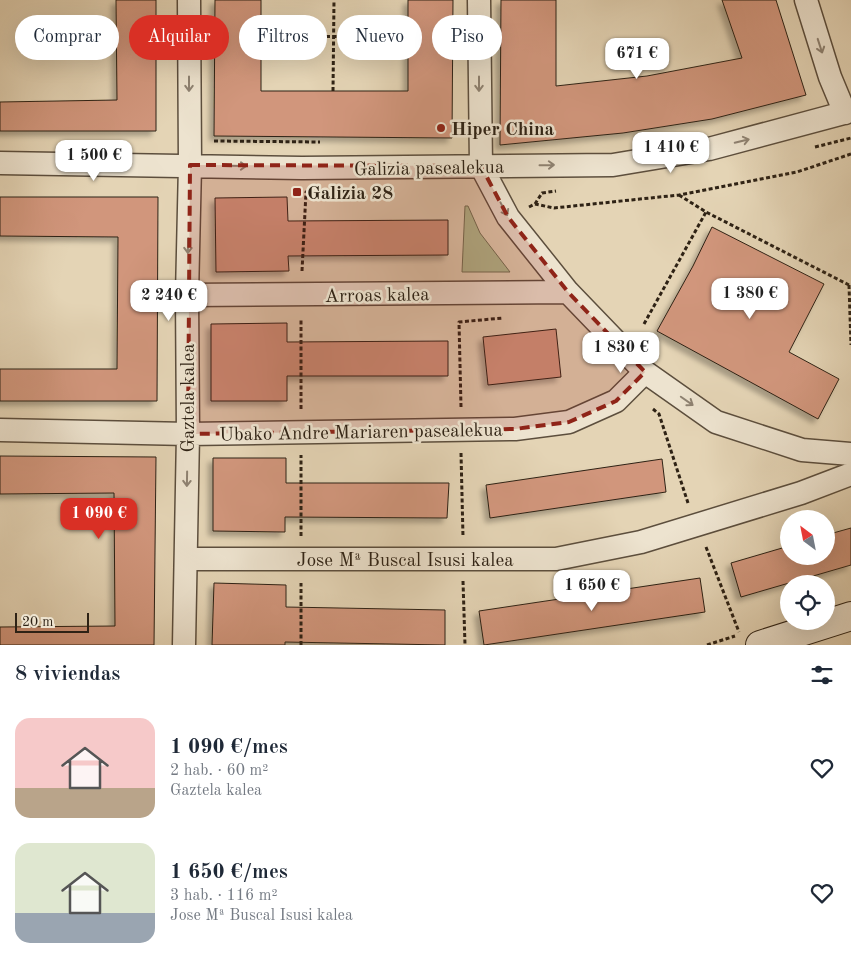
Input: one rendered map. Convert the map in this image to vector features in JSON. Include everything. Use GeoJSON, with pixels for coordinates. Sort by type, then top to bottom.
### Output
{"type":"FeatureCollection","features":[{"type":"Feature","properties":{"kind":"main road"},"geometry":{"type":"LineString","coordinates":[[750,640],[851,616]]}},
{"type":"Feature","properties":{"kind":"street","name":"Gaztela kalea"},"geometry":{"type":"LineString","coordinates":[[184,645],[188,434],[189,0]]}},
{"type":"Feature","properties":{"kind":"street"},"geometry":{"type":"LineString","coordinates":[[479,0],[481,166],[508,217],[568,292],[646,372],[716,422],[802,450],[851,454]]}},
{"type":"Feature","properties":{"kind":"street"},"geometry":{"type":"LineString","coordinates":[[806,0],[830,77],[848,112]]}},
{"type":"Feature","properties":{"kind":"street","name":"Galizia pasealekua"},"geometry":{"type":"LineString","coordinates":[[0,163],[302,168],[612,165],[709,149],[848,112]]}},
{"type":"Feature","properties":{"kind":"street","name":"Arroas kalea"},"geometry":{"type":"LineString","coordinates":[[187,295],[568,292]]}},
{"type":"Feature","properties":{"kind":"street","name":"Ubako Andre Mariaren pasealekua"},"geometry":{"type":"LineString","coordinates":[[0,430],[188,434],[515,429],[568,422],[616,401],[646,372]]}},
{"type":"Feature","properties":{"kind":"street","name":"Jose Mª Buscal Isusi kalea"},"geometry":{"type":"LineString","coordinates":[[186,559],[556,559],[641,542],[801,493],[851,474]]}},
{"type":"Feature","properties":{"kind":"path"},"geometry":{"type":"LineString","coordinates":[[333,91],[334,0]]}},
{"type":"Feature","properties":{"kind":"path"},"geometry":{"type":"LineString","coordinates":[[327,37],[334,37]]}},
{"type":"Feature","properties":{"kind":"path"},"geometry":{"type":"LineString","coordinates":[[211,140],[329,142]]}},
{"type":"Feature","properties":{"kind":"path"},"geometry":{"type":"LineString","coordinates":[[554,208],[679,195],[797,172],[851,154]]}},
{"type":"Feature","properties":{"kind":"path"},"geometry":{"type":"LineString","coordinates":[[301,645],[301,295],[306,192],[316,192]]}},
{"type":"Feature","properties":{"kind":"path"},"geometry":{"type":"LineString","coordinates":[[679,195],[706,212],[850,284],[851,345]]}},
{"type":"Feature","properties":{"kind":"path"},"geometry":{"type":"LineString","coordinates":[[644,324],[706,212]]}},
{"type":"Feature","properties":{"kind":"path"},"geometry":{"type":"LineString","coordinates":[[630,388],[659,414],[686,500],[703,524],[706,548],[750,640]]}},
{"type":"Feature","properties":{"kind":"highlighted area"},"geometry":{"type":"Polygon","coordinates":[[[190,165],[481,166],[508,217],[568,292],[645,372],[616,401],[569,422],[515,429],[188,434],[190,165]]]}},
{"type":"Feature","properties":{"kind":"green space"},"geometry":{"type":"Polygon","coordinates":[[[465,206],[468,206],[480,233],[510,272],[462,272],[465,206]]]}},
{"type":"Feature","properties":{"kind":"building"},"geometry":{"type":"Polygon","coordinates":[[[116,0],[156,0],[156,15],[129,15],[129,60],[156,60],[156,131],[0,131],[0,102],[117,100],[119,15],[116,15],[116,0]]]}},
{"type":"Feature","properties":{"kind":"building"},"geometry":{"type":"Polygon","coordinates":[[[215,0],[261,0],[261,15],[239,15],[239,60],[261,60],[261,91],[408,91],[408,60],[422,60],[422,15],[408,15],[408,0],[453,0],[453,15],[432,15],[432,60],[453,60],[452,138],[214,136],[215,60],[229,60],[229,15],[215,15],[215,0]]]}},
{"type":"Feature","properties":{"kind":"building"},"geometry":{"type":"Polygon","coordinates":[[[501,0],[556,0],[556,86],[647,76],[742,58],[722,0],[776,0],[806,95],[712,119],[623,133],[500,145],[501,0]]]}},
{"type":"Feature","properties":{"kind":"building"},"geometry":{"type":"Polygon","coordinates":[[[0,197],[158,197],[157,401],[0,401],[0,369],[117,369],[118,237],[0,236],[0,197]]]}},
{"type":"Feature","properties":{"kind":"building"},"geometry":{"type":"Polygon","coordinates":[[[287,197],[288,221],[448,220],[448,255],[288,256],[289,271],[216,272],[215,198],[287,197]]]}},
{"type":"Feature","properties":{"kind":"building"},"geometry":{"type":"Polygon","coordinates":[[[712,227],[824,284],[789,352],[839,379],[818,419],[657,331],[712,227]]]}},
{"type":"Feature","properties":{"kind":"building"},"geometry":{"type":"Polygon","coordinates":[[[287,323],[287,342],[448,341],[448,376],[287,376],[287,401],[211,401],[211,324],[287,323]]]}},
{"type":"Feature","properties":{"kind":"building"},"geometry":{"type":"Polygon","coordinates":[[[556,329],[561,377],[488,385],[483,337],[556,329]]]}},
{"type":"Feature","properties":{"kind":"building"},"geometry":{"type":"Polygon","coordinates":[[[0,456],[156,457],[154,645],[0,645],[0,627],[115,626],[114,493],[0,494],[0,456]]]}},
{"type":"Feature","properties":{"kind":"building"},"geometry":{"type":"Polygon","coordinates":[[[213,458],[286,458],[286,483],[449,483],[447,518],[285,517],[285,532],[213,531],[213,458]]]}},
{"type":"Feature","properties":{"kind":"building"},"geometry":{"type":"Polygon","coordinates":[[[662,459],[666,492],[490,518],[486,485],[662,459]]]}},
{"type":"Feature","properties":{"kind":"building"},"geometry":{"type":"Polygon","coordinates":[[[851,528],[851,565],[817,575],[780,575],[780,586],[741,597],[731,563],[780,549],[780,565],[835,565],[835,532],[851,528]]]}},
{"type":"Feature","properties":{"kind":"building"},"geometry":{"type":"Polygon","coordinates":[[[700,578],[705,612],[484,645],[479,611],[700,578]]]}},
{"type":"Feature","properties":{"kind":"building"},"geometry":{"type":"Polygon","coordinates":[[[214,583],[286,585],[286,607],[445,610],[445,645],[285,642],[285,645],[212,645],[214,583]]]}},
{"type":"Feature","properties":{"kind":"place","name":"Hiper China"},"geometry":{"type":"Point","coordinates":[441,128]}},
{"type":"Feature","properties":{"kind":"place","name":"Galizia 28"},"geometry":{"type":"Point","coordinates":[297,192]}}]}
